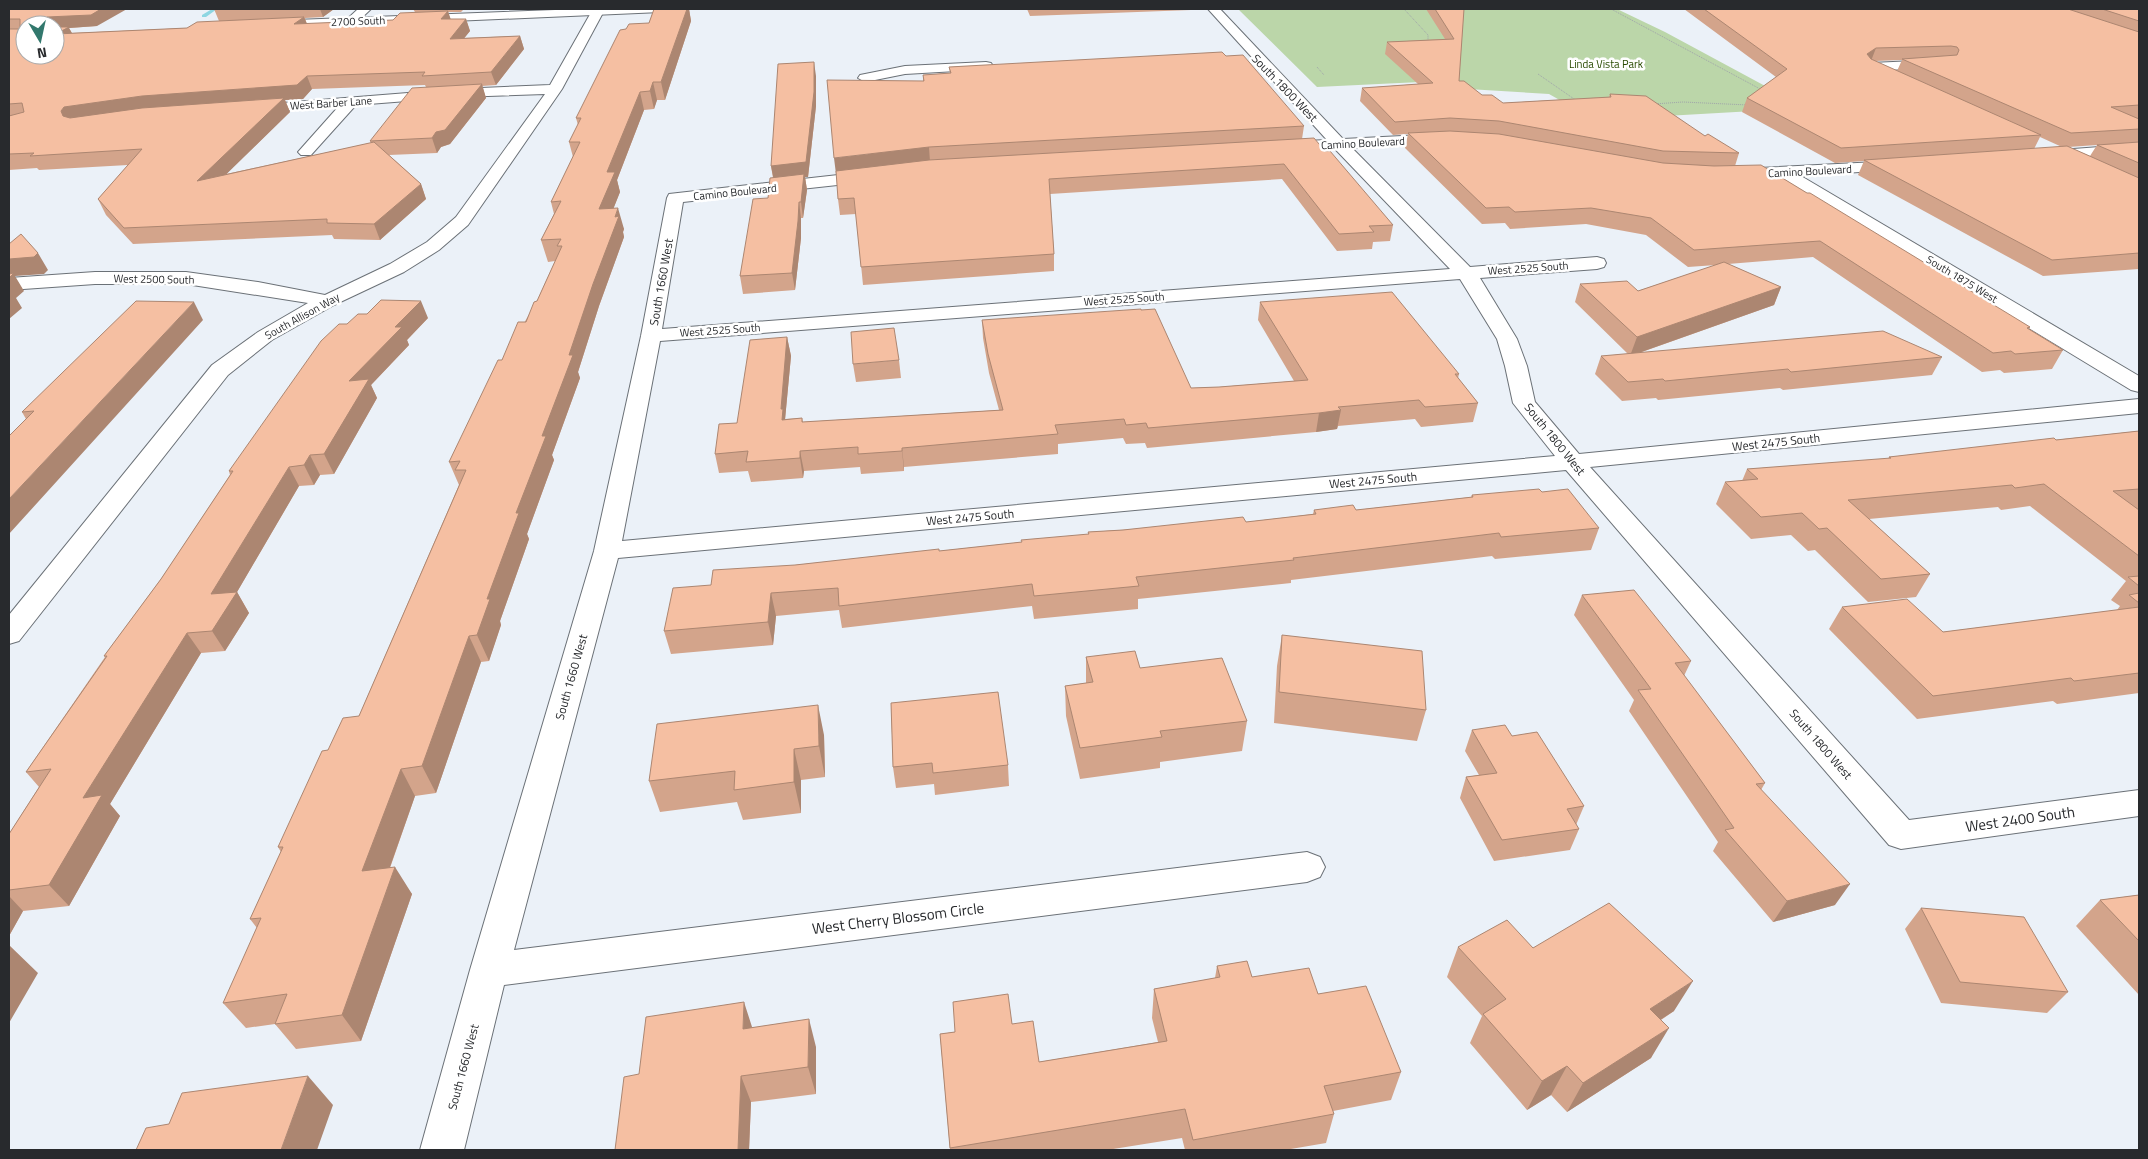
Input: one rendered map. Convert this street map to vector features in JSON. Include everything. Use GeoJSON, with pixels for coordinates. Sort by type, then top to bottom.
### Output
{"type":"FeatureCollection","features":[{"type":"Feature","properties":{"kind":"street"},"geometry":{"type":"LineString","coordinates":[[350,22],[365,9]]}},
{"type":"Feature","properties":{"kind":"street","name":"2700 South"},"geometry":{"type":"LineString","coordinates":[[252,26],[599,10],[661,9]]}},
{"type":"Feature","properties":{"kind":"street","name":"South 1800 West"},"geometry":{"type":"LineString","coordinates":[[1214,9],[1244,53],[1339,144],[1465,273],[1507,339],[1516,366],[1524,403],[1572,462],[1901,835]]}},
{"type":"Feature","properties":{"kind":"street","name":"South Allison Way"},"geometry":{"type":"LineString","coordinates":[[9,634],[220,370],[265,336],[327,301],[397,268],[433,246],[462,221],[555,89],[599,10]]}},
{"type":"Feature","properties":{"kind":"street"},"geometry":{"type":"LineString","coordinates":[[1898,80],[1871,67],[1946,64]]}},
{"type":"Feature","properties":{"kind":"street"},"geometry":{"type":"LineString","coordinates":[[865,78],[905,70],[1003,65]]}},
{"type":"Feature","properties":{"kind":"street","name":"West Barber Lane"},"geometry":{"type":"LineString","coordinates":[[236,110],[458,93],[555,89]]}},
{"type":"Feature","properties":{"kind":"street"},"geometry":{"type":"LineString","coordinates":[[306,152],[352,101]]}},
{"type":"Feature","properties":{"kind":"street","name":"Camino Boulevard"},"geometry":{"type":"LineString","coordinates":[[1268,148],[1457,140]]}},
{"type":"Feature","properties":{"kind":"street"},"geometry":{"type":"LineString","coordinates":[[2039,144],[2094,170]]}},
{"type":"Feature","properties":{"kind":"street"},"geometry":{"type":"LineString","coordinates":[[2029,157],[2139,149]]}},
{"type":"Feature","properties":{"kind":"street","name":"Camino Boulevard"},"geometry":{"type":"LineString","coordinates":[[1718,175],[1912,165]]}},
{"type":"Feature","properties":{"kind":"street","name":"South 1875 West"},"geometry":{"type":"LineString","coordinates":[[1785,173],[2139,385]]}},
{"type":"Feature","properties":{"kind":"street","name":"Camino Boulevard"},"geometry":{"type":"LineString","coordinates":[[675,198],[892,174]]}},
{"type":"Feature","properties":{"kind":"street","name":"South 1660 West"},"geometry":{"type":"LineString","coordinates":[[442,1150],[489,970],[607,551],[651,336],[675,198]]}},
{"type":"Feature","properties":{"kind":"street","name":"West 2525 South"},"geometry":{"type":"LineString","coordinates":[[651,336],[1597,263]]}},
{"type":"Feature","properties":{"kind":"street","name":"West 2500 South"},"geometry":{"type":"LineString","coordinates":[[9,284],[95,278],[186,278],[258,288],[327,301]]}},
{"type":"Feature","properties":{"kind":"street","name":"West 2475 South"},"geometry":{"type":"LineString","coordinates":[[607,551],[1572,462],[2139,406]]}},
{"type":"Feature","properties":{"kind":"street","name":"West 2400 South"},"geometry":{"type":"LineString","coordinates":[[1901,835],[2139,803]]}},
{"type":"Feature","properties":{"kind":"street","name":"West Cherry Blossom Circle"},"geometry":{"type":"LineString","coordinates":[[489,970],[1307,867]]}},
{"type":"Feature","properties":{"kind":"path"},"geometry":{"type":"LineString","coordinates":[[1338,9],[1374,9]]}},
{"type":"Feature","properties":{"kind":"path"},"geometry":{"type":"LineString","coordinates":[[1404,9],[1428,35],[1429,40],[1426,48]]}},
{"type":"Feature","properties":{"kind":"path"},"geometry":{"type":"LineString","coordinates":[[1611,9],[1768,92]]}},
{"type":"Feature","properties":{"kind":"path"},"geometry":{"type":"LineString","coordinates":[[1317,67],[1324,75]]}},
{"type":"Feature","properties":{"kind":"path"},"geometry":{"type":"LineString","coordinates":[[1538,74],[1579,102]]}},
{"type":"Feature","properties":{"kind":"path"},"geometry":{"type":"LineString","coordinates":[[1650,104],[1684,102],[1753,105]]}},
{"type":"Feature","properties":{"kind":"green space","name":"Linda Vista Park"},"geometry":{"type":"Polygon","coordinates":[[[1238,9],[1617,9],[1665,32],[1806,108],[1595,120],[1549,94],[1468,89],[1420,82],[1317,87],[1238,9]]]}},
{"type":"Feature","properties":{"kind":"building"},"geometry":{"type":"Polygon","coordinates":[[[9,9],[101,9],[91,15],[15,15],[15,19],[9,19],[9,9]]]}},
{"type":"Feature","properties":{"kind":"building"},"geometry":{"type":"Polygon","coordinates":[[[654,9],[687,9],[661,82],[653,82],[650,91],[640,92],[607,172],[615,172],[599,209],[618,208],[615,217],[619,216],[593,284],[569,355],[573,355],[542,436],[546,436],[516,513],[519,513],[487,599],[490,599],[477,635],[469,636],[422,766],[401,769],[362,871],[395,867],[342,1015],[275,1024],[287,994],[223,1003],[261,918],[250,919],[283,847],[278,847],[322,751],[328,750],[343,718],[359,716],[466,470],[455,470],[460,461],[449,462],[498,360],[502,360],[518,322],[526,322],[562,246],[557,246],[561,239],[541,240],[561,201],[551,202],[580,142],[569,142],[581,118],[576,118],[620,30],[626,29],[629,24],[649,23],[654,9]]]}},
{"type":"Feature","properties":{"kind":"building"},"geometry":{"type":"Polygon","coordinates":[[[1435,9],[1464,9],[1459,81],[1464,81],[1482,95],[1492,95],[1503,103],[1611,97],[1610,94],[1646,96],[1705,136],[1708,134],[1739,153],[1663,151],[1499,121],[1450,118],[1395,122],[1362,88],[1433,83],[1387,42],[1454,39],[1435,9]]]}},
{"type":"Feature","properties":{"kind":"building"},"geometry":{"type":"Polygon","coordinates":[[[1704,9],[2068,9],[2139,32],[2139,105],[2111,107],[2139,119],[2139,129],[2071,133],[1902,59],[1957,55],[1959,50],[1957,47],[1876,48],[1867,54],[1871,59],[2041,135],[1841,148],[1747,98],[1787,69],[1704,9]]]}},
{"type":"Feature","properties":{"kind":"building"},"geometry":{"type":"Polygon","coordinates":[[[2102,9],[2139,9],[2139,21],[2102,9]]]}},
{"type":"Feature","properties":{"kind":"building"},"geometry":{"type":"Polygon","coordinates":[[[448,11],[441,19],[466,19],[450,39],[520,36],[491,72],[422,76],[425,72],[307,76],[297,85],[142,96],[64,107],[61,111],[63,116],[70,118],[142,108],[284,98],[197,181],[374,142],[421,184],[374,224],[327,223],[327,219],[124,228],[98,199],[142,149],[30,156],[34,153],[9,154],[9,116],[24,112],[22,103],[9,104],[9,29],[15,29],[15,65],[65,65],[65,34],[187,28],[197,22],[304,17],[294,24],[393,20],[400,13],[448,11]]]}},
{"type":"Feature","properties":{"kind":"building"},"geometry":{"type":"Polygon","coordinates":[[[1222,52],[1226,56],[1243,55],[1304,126],[929,147],[834,158],[827,80],[924,81],[923,75],[951,73],[949,67],[1222,52]]]}},
{"type":"Feature","properties":{"kind":"building"},"geometry":{"type":"Polygon","coordinates":[[[814,62],[814,92],[806,162],[771,166],[778,64],[814,62]]]}},
{"type":"Feature","properties":{"kind":"building"},"geometry":{"type":"Polygon","coordinates":[[[482,84],[445,130],[436,132],[432,138],[370,141],[412,88],[482,84]]]}},
{"type":"Feature","properties":{"kind":"building"},"geometry":{"type":"Polygon","coordinates":[[[1450,131],[1499,134],[1663,163],[1714,166],[1761,165],[2030,327],[2027,328],[2063,350],[2015,354],[2011,351],[1993,353],[1820,241],[1694,250],[1651,218],[1591,208],[1515,212],[1509,207],[1486,208],[1408,133],[1450,131]]]}},
{"type":"Feature","properties":{"kind":"building"},"geometry":{"type":"Polygon","coordinates":[[[1314,138],[1325,151],[1330,151],[1393,225],[1369,226],[1374,232],[1339,234],[1284,164],[1049,179],[1054,254],[861,267],[854,198],[838,199],[836,171],[929,160],[1314,138]]]}},
{"type":"Feature","properties":{"kind":"building"},"geometry":{"type":"Polygon","coordinates":[[[2139,142],[2139,163],[2097,145],[2139,142]]]}},
{"type":"Feature","properties":{"kind":"building"},"geometry":{"type":"Polygon","coordinates":[[[2067,146],[2139,178],[2139,253],[2052,260],[1864,160],[2067,146]]]}},
{"type":"Feature","properties":{"kind":"building"},"geometry":{"type":"Polygon","coordinates":[[[804,174],[801,202],[799,202],[792,273],[740,276],[753,199],[768,198],[770,178],[804,174]]]}},
{"type":"Feature","properties":{"kind":"building"},"geometry":{"type":"Polygon","coordinates":[[[21,234],[38,253],[34,257],[9,259],[9,244],[21,234]]]}},
{"type":"Feature","properties":{"kind":"building"},"geometry":{"type":"Polygon","coordinates":[[[1724,262],[1781,287],[1637,337],[1580,284],[1627,281],[1638,291],[1724,262]]]}},
{"type":"Feature","properties":{"kind":"building"},"geometry":{"type":"Polygon","coordinates":[[[1392,292],[1459,374],[1455,374],[1478,403],[1425,407],[1419,400],[1338,407],[1341,410],[1319,413],[1148,428],[1146,423],[1126,425],[1124,419],[1055,425],[1058,434],[902,448],[902,451],[858,454],[858,447],[800,451],[800,458],[746,462],[748,451],[715,454],[719,424],[737,423],[750,340],[787,337],[781,409],[783,409],[782,420],[802,418],[802,422],[1003,410],[988,354],[982,320],[1155,309],[1191,388],[1219,387],[1308,380],[1260,302],[1392,292]]]}},
{"type":"Feature","properties":{"kind":"building"},"geometry":{"type":"Polygon","coordinates":[[[381,300],[421,301],[395,327],[402,327],[349,381],[369,379],[324,454],[310,455],[304,465],[289,467],[211,594],[237,592],[212,631],[187,633],[83,798],[102,795],[49,885],[9,890],[9,834],[51,769],[26,772],[107,656],[104,656],[161,579],[233,471],[229,471],[321,341],[339,324],[347,324],[358,314],[367,314],[381,300]]]}},
{"type":"Feature","properties":{"kind":"building"},"geometry":{"type":"Polygon","coordinates":[[[136,301],[194,302],[9,499],[9,436],[34,411],[22,412],[136,301]]]}},
{"type":"Feature","properties":{"kind":"building"},"geometry":{"type":"Polygon","coordinates":[[[894,328],[899,360],[853,364],[851,332],[894,328]]]}},
{"type":"Feature","properties":{"kind":"building"},"geometry":{"type":"Polygon","coordinates":[[[1883,331],[1942,357],[1791,372],[1788,369],[1665,381],[1663,379],[1628,382],[1601,356],[1883,331]]]}},
{"type":"Feature","properties":{"kind":"building"},"geometry":{"type":"Polygon","coordinates":[[[2139,431],[2139,489],[2113,491],[2139,510],[2139,556],[2044,484],[2015,488],[2012,485],[1848,500],[1930,574],[1881,579],[1827,528],[1819,529],[1802,513],[1761,517],[1725,482],[1758,479],[1747,469],[1891,458],[1889,457],[2054,438],[2056,440],[2139,431]]]}},
{"type":"Feature","properties":{"kind":"building"},"geometry":{"type":"Polygon","coordinates":[[[1539,489],[1542,492],[1568,489],[1599,528],[1501,537],[1499,533],[1293,558],[1294,560],[1136,577],[1139,586],[1034,596],[1032,584],[839,606],[838,588],[771,593],[768,622],[664,631],[673,588],[711,585],[713,570],[795,565],[939,549],[939,551],[1022,542],[1021,540],[1089,534],[1088,532],[1243,517],[1246,522],[1316,514],[1314,510],[1353,505],[1356,510],[1473,497],[1472,495],[1539,489]]]}},
{"type":"Feature","properties":{"kind":"building"},"geometry":{"type":"Polygon","coordinates":[[[2139,576],[2139,586],[2128,577],[2139,576]]]}},
{"type":"Feature","properties":{"kind":"building"},"geometry":{"type":"Polygon","coordinates":[[[1634,590],[1691,661],[1675,663],[1765,783],[1756,784],[1850,884],[1787,901],[1725,830],[1734,828],[1638,690],[1651,689],[1582,595],[1634,590]]]}},
{"type":"Feature","properties":{"kind":"building"},"geometry":{"type":"Polygon","coordinates":[[[2139,593],[2139,603],[2129,595],[2139,593]]]}},
{"type":"Feature","properties":{"kind":"building"},"geometry":{"type":"Polygon","coordinates":[[[1907,599],[1943,632],[2139,607],[2139,673],[2074,681],[2071,678],[1933,696],[1842,607],[1907,599]]]}},
{"type":"Feature","properties":{"kind":"building"},"geometry":{"type":"Polygon","coordinates":[[[1282,635],[1422,651],[1426,710],[1279,692],[1282,635]]]}},
{"type":"Feature","properties":{"kind":"building"},"geometry":{"type":"Polygon","coordinates":[[[1135,651],[1140,668],[1222,658],[1247,721],[1160,731],[1162,737],[1080,748],[1065,686],[1093,682],[1086,657],[1135,651]]]}},
{"type":"Feature","properties":{"kind":"building"},"geometry":{"type":"Polygon","coordinates":[[[998,692],[1008,765],[933,773],[932,763],[893,767],[891,703],[998,692]]]}},
{"type":"Feature","properties":{"kind":"building"},"geometry":{"type":"Polygon","coordinates":[[[818,705],[819,746],[794,749],[794,782],[734,790],[735,771],[649,781],[657,724],[818,705]]]}},
{"type":"Feature","properties":{"kind":"building"},"geometry":{"type":"Polygon","coordinates":[[[1505,725],[1512,736],[1537,732],[1584,806],[1567,809],[1579,829],[1502,840],[1466,777],[1497,773],[1472,730],[1505,725]]]}},
{"type":"Feature","properties":{"kind":"building"},"geometry":{"type":"Polygon","coordinates":[[[2139,895],[2139,941],[2100,900],[2139,895]]]}},
{"type":"Feature","properties":{"kind":"building"},"geometry":{"type":"Polygon","coordinates":[[[1609,903],[1693,981],[1650,1009],[1669,1028],[1583,1083],[1567,1066],[1542,1081],[1483,1014],[1506,999],[1458,947],[1507,920],[1533,948],[1609,903]]]}},
{"type":"Feature","properties":{"kind":"building"},"geometry":{"type":"Polygon","coordinates":[[[1921,908],[2024,917],[2068,992],[1960,982],[1921,908]]]}},
{"type":"Feature","properties":{"kind":"building"},"geometry":{"type":"Polygon","coordinates":[[[1247,961],[1252,977],[1309,968],[1318,994],[1366,986],[1401,1072],[1324,1086],[1334,1114],[1193,1140],[1185,1109],[950,1148],[940,1034],[955,1032],[953,1002],[1008,994],[1012,1024],[1033,1021],[1039,1062],[1167,1041],[1154,989],[1220,977],[1217,966],[1247,961]]]}},
{"type":"Feature","properties":{"kind":"building"},"geometry":{"type":"Polygon","coordinates":[[[744,1002],[743,1029],[809,1019],[808,1067],[741,1076],[738,1150],[615,1150],[624,1077],[639,1074],[646,1017],[744,1002]]]}},
{"type":"Feature","properties":{"kind":"building"},"geometry":{"type":"Polygon","coordinates":[[[308,1076],[281,1150],[136,1150],[146,1128],[169,1124],[182,1093],[308,1076]]]}},
{"type":"Feature","properties":{"kind":"waterway"},"geometry":{"type":"LineString","coordinates":[[204,16],[215,9]]}}]}
